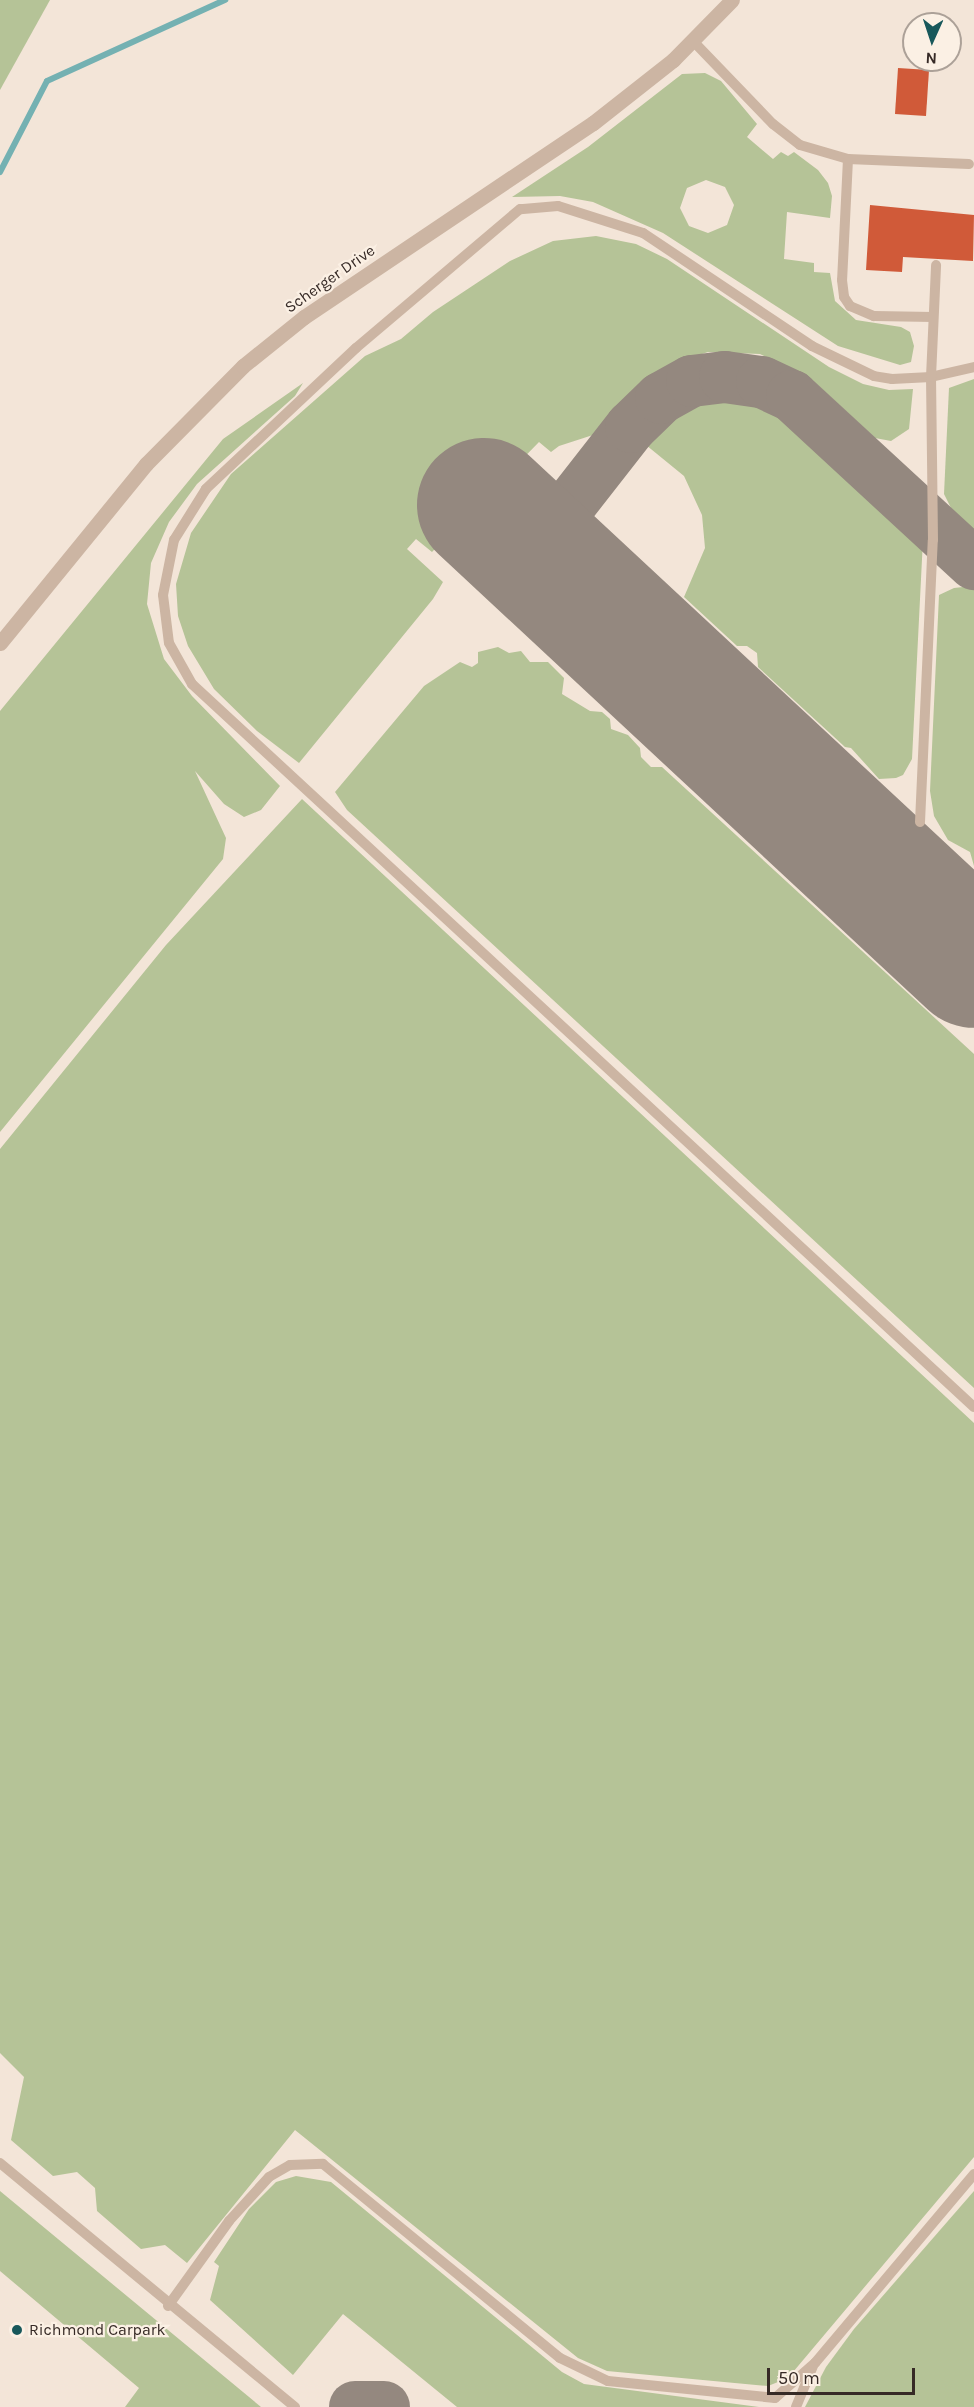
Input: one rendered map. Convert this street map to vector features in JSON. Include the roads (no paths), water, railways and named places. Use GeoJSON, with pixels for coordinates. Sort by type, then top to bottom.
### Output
{"type":"FeatureCollection","features":[{"type":"Feature","properties":{"kind":"street","name":"Scherger Drive"},"geometry":{"type":"LineString","coordinates":[[0,643],[146,464],[243,366],[304,317],[593,123],[693,40],[732,0]]}},
{"type":"Feature","properties":{"kind":"lane"},"geometry":{"type":"LineString","coordinates":[[693,40],[790,139],[821,154],[849,159],[969,164]]}},
{"type":"Feature","properties":{"kind":"lane"},"geometry":{"type":"LineString","coordinates":[[849,159],[842,280],[844,297],[850,306],[874,316],[933,317]]}},
{"type":"Feature","properties":{"kind":"lane"},"geometry":{"type":"LineString","coordinates":[[974,367],[931,376],[892,379],[847,366],[644,233],[558,206],[520,208],[356,348],[206,489],[174,540],[163,594],[169,643],[192,684],[974,1407]]}},
{"type":"Feature","properties":{"kind":"lane"},"geometry":{"type":"LineString","coordinates":[[920,822],[933,540],[931,376],[936,265]]}},
{"type":"Feature","properties":{"kind":"lane"},"geometry":{"type":"LineString","coordinates":[[0,2163],[168,2306],[295,2407]]}},
{"type":"Feature","properties":{"kind":"lane"},"geometry":{"type":"LineString","coordinates":[[168,2306],[229,2221],[269,2177],[290,2165],[323,2164],[560,2358],[608,2381],[775,2398],[814,2363],[974,2174]]}},
{"type":"Feature","properties":{"kind":"lane"},"geometry":{"type":"LineString","coordinates":[[796,2407],[814,2363]]}},
{"type":"Feature","properties":{"kind":"waterway"},"geometry":{"type":"LineString","coordinates":[[0,172],[47,81],[225,0]]}},
{"type":"Feature","properties":{"kind":"place","name":"Richmond Carpark"},"geometry":{"type":"Point","coordinates":[17,2330]}}]}
